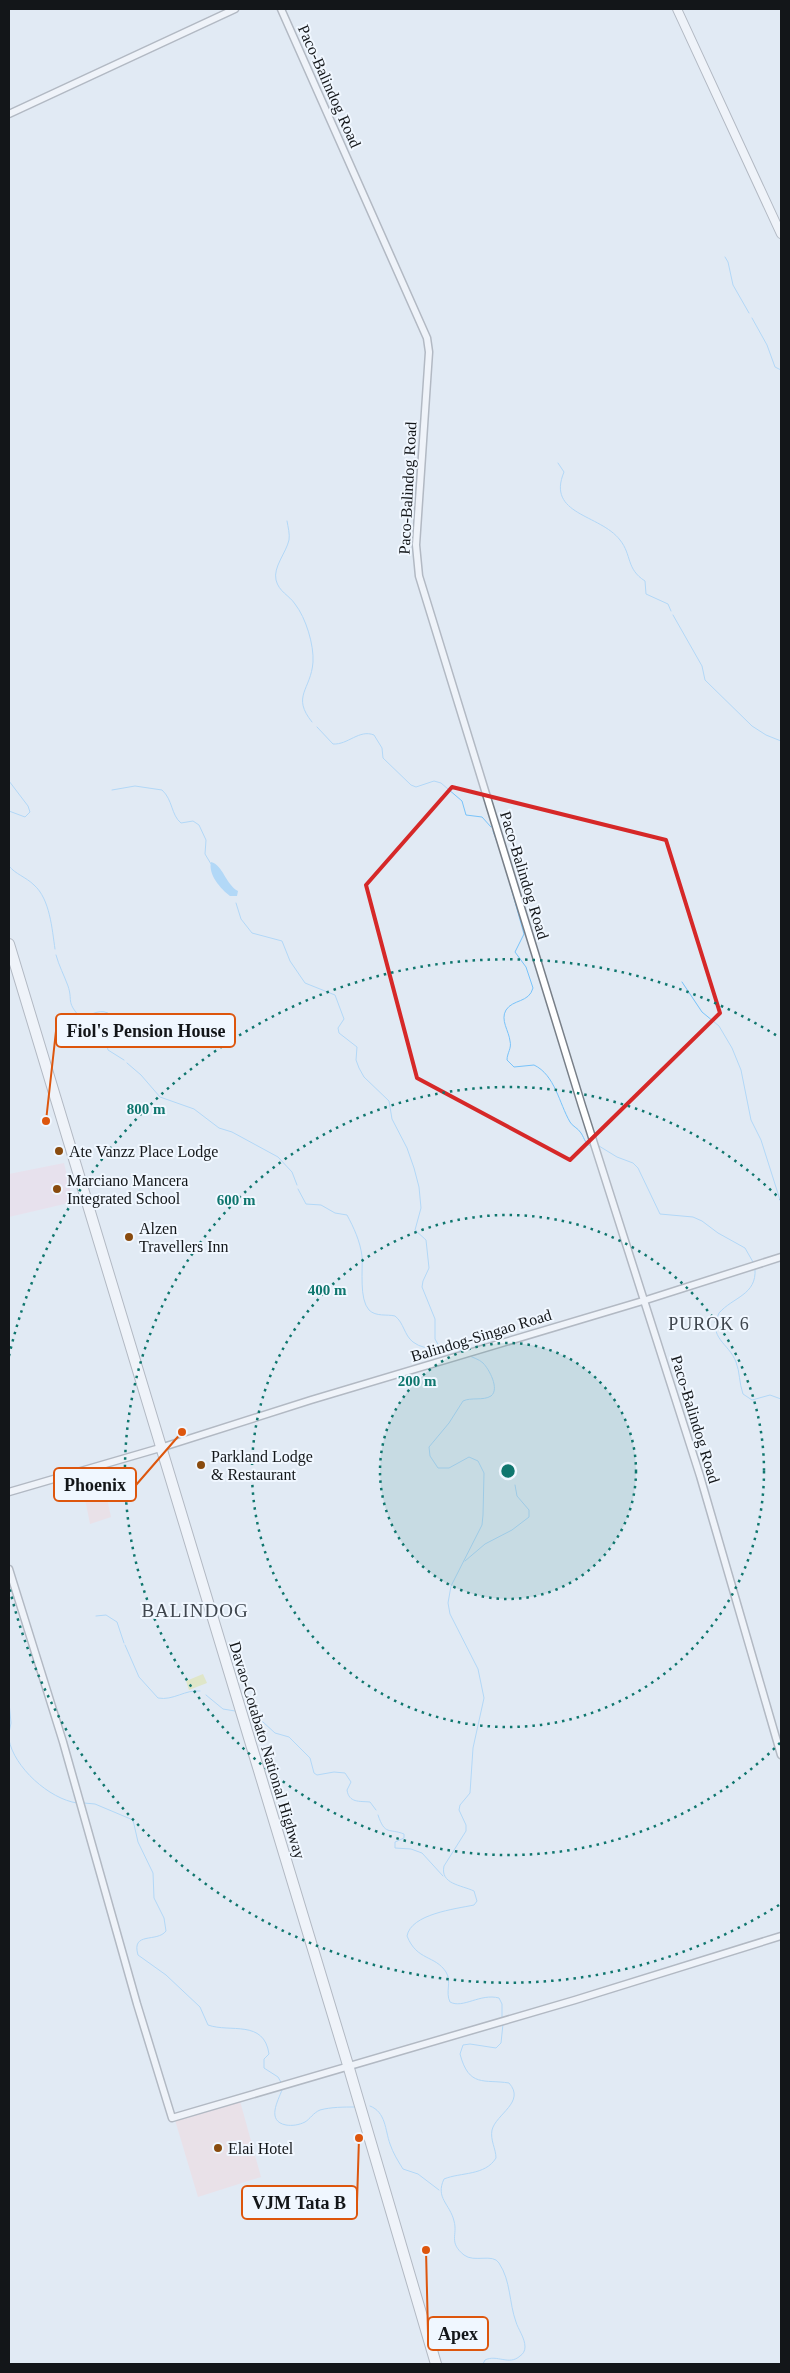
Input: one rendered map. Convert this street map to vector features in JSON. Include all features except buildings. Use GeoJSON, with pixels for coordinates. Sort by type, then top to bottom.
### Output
{"type":"FeatureCollection","features":[{"type":"Feature","properties":{"kind":"highway","name":"Davao-Cotabato National Highway"},"geometry":{"type":"LineString","coordinates":[[9,944],[348,2065],[436,2364]]}},
{"type":"Feature","properties":{"kind":"main road"},"geometry":{"type":"LineString","coordinates":[[677,9],[781,234]]}},
{"type":"Feature","properties":{"kind":"street"},"geometry":{"type":"LineString","coordinates":[[9,114],[234,9]]}},
{"type":"Feature","properties":{"kind":"street","name":"Paco-Balindog Road"},"geometry":{"type":"LineString","coordinates":[[281,9],[427,338],[429,352],[416,545],[419,576],[577,1089],[646,1300],[781,1754]]}},
{"type":"Feature","properties":{"kind":"street","name":"Balindog-Singao Road"},"geometry":{"type":"LineString","coordinates":[[9,1492],[160,1448],[781,1257]]}},
{"type":"Feature","properties":{"kind":"street"},"geometry":{"type":"LineString","coordinates":[[9,1569],[63,1742],[136,2004],[172,2118],[574,2000],[781,1936]]}},
{"type":"Feature","properties":{"kind":"highlighted area"},"geometry":{"type":"Polygon","coordinates":[[[452,787],[666,840],[720,1013],[570,1160],[417,1078],[366,885],[452,787]]]}},
{"type":"Feature","properties":{"kind":"shaded area"},"geometry":{"type":"Polygon","coordinates":[[[64,1163],[73,1202],[9,1217],[9,1174],[64,1163]]]}},
{"type":"Feature","properties":{"kind":"shaded area"},"geometry":{"type":"Polygon","coordinates":[[[100,1467],[111,1517],[90,1524],[80,1473],[100,1467]]]}},
{"type":"Feature","properties":{"kind":"shaded area","name":"Elai Hotel"},"geometry":{"type":"Polygon","coordinates":[[[240,2101],[261,2177],[198,2197],[175,2120],[240,2101]]]}},
{"type":"Feature","properties":{"kind":"green space"},"geometry":{"type":"Polygon","coordinates":[[[203,1674],[207,1683],[189,1690],[186,1681],[203,1674]]]}},
{"type":"Feature","properties":{"kind":"water"},"geometry":{"type":"Polygon","coordinates":[[[211,862],[219,867],[230,884],[238,891],[237,896],[230,896],[219,886],[211,872],[211,862]]]}},
{"type":"Feature","properties":{"kind":"waterway"},"geometry":{"type":"LineString","coordinates":[[725,257],[728,262],[733,285],[749,313]]}},
{"type":"Feature","properties":{"kind":"waterway"},"geometry":{"type":"LineString","coordinates":[[752,318],[767,345],[775,367],[781,370]]}},
{"type":"Feature","properties":{"kind":"waterway"},"geometry":{"type":"LineString","coordinates":[[558,463],[564,472],[560,486],[562,497],[569,506],[611,531],[620,540],[635,572],[645,581],[646,594],[668,604],[671,611]]}},
{"type":"Feature","properties":{"kind":"waterway"},"geometry":{"type":"LineString","coordinates":[[287,521],[289,540],[276,570],[276,580],[279,588],[293,601],[299,610],[311,640],[313,655],[312,672],[304,693],[303,706],[312,722]]}},
{"type":"Feature","properties":{"kind":"waterway"},"geometry":{"type":"LineString","coordinates":[[673,615],[702,666],[705,680],[752,726],[766,735],[781,741]]}},
{"type":"Feature","properties":{"kind":"waterway"},"geometry":{"type":"LineString","coordinates":[[317,727],[333,744],[344,742],[358,735],[374,735],[382,748],[383,758],[411,785],[416,787],[434,781],[441,783],[462,801],[466,815],[482,817],[491,827]]}},
{"type":"Feature","properties":{"kind":"waterway"},"geometry":{"type":"LineString","coordinates":[[9,781],[28,806],[30,812],[25,817],[9,811]]}},
{"type":"Feature","properties":{"kind":"waterway"},"geometry":{"type":"LineString","coordinates":[[112,790],[135,786],[162,790],[166,794],[175,816],[181,823],[193,821],[199,825],[206,840],[205,854],[211,864]]}},
{"type":"Feature","properties":{"kind":"waterway"},"geometry":{"type":"LineString","coordinates":[[493,831],[503,858]]}},
{"type":"Feature","properties":{"kind":"waterway"},"geometry":{"type":"LineString","coordinates":[[9,841],[9,852]]}},
{"type":"Feature","properties":{"kind":"waterway"},"geometry":{"type":"LineString","coordinates":[[9,866],[34,885],[44,898],[55,949]]}},
{"type":"Feature","properties":{"kind":"waterway"},"geometry":{"type":"LineString","coordinates":[[508,877],[524,934],[515,952],[526,967],[533,988],[525,999],[513,1004],[504,1014],[504,1022],[510,1044],[507,1060],[514,1067],[534,1065],[547,1075],[571,1123],[580,1131],[587,1143],[593,1147]]}},
{"type":"Feature","properties":{"kind":"waterway"},"geometry":{"type":"LineString","coordinates":[[236,903],[241,919],[252,933],[282,941],[290,961],[305,983],[335,995],[344,1019],[338,1028],[339,1033],[357,1047],[356,1060],[364,1077],[389,1101],[392,1119],[407,1148],[419,1187],[421,1208],[415,1230],[426,1240],[429,1268],[422,1287],[435,1319],[435,1339],[440,1348]]}},
{"type":"Feature","properties":{"kind":"waterway"},"geometry":{"type":"LineString","coordinates":[[56,955],[68,986],[71,1004],[75,1011],[79,1016],[100,1012],[108,1013],[114,1027],[107,1046],[108,1050],[124,1060]]}},
{"type":"Feature","properties":{"kind":"waterway"},"geometry":{"type":"LineString","coordinates":[[682,982],[702,1012],[719,1026],[732,1048],[741,1070],[751,1120],[761,1140],[781,1203]]}},
{"type":"Feature","properties":{"kind":"waterway"},"geometry":{"type":"LineString","coordinates":[[127,1063],[141,1075],[160,1097],[194,1109],[219,1128],[232,1132],[278,1157],[292,1172],[297,1185]]}},
{"type":"Feature","properties":{"kind":"waterway"},"geometry":{"type":"LineString","coordinates":[[599,1146],[617,1157],[633,1163],[638,1168],[660,1214],[693,1217],[702,1221],[718,1233],[745,1248],[753,1262]]}},
{"type":"Feature","properties":{"kind":"waterway"},"geometry":{"type":"LineString","coordinates":[[298,1189],[306,1204],[321,1205],[335,1213],[347,1215],[361,1250],[363,1292],[369,1310],[378,1314],[395,1316],[410,1339],[419,1345],[463,1351]]}},
{"type":"Feature","properties":{"kind":"waterway"},"geometry":{"type":"LineString","coordinates":[[755,1269],[755,1278],[752,1285],[743,1295],[719,1313],[716,1329],[720,1340],[733,1355],[736,1362],[743,1394],[752,1400],[770,1395],[781,1399]]}},
{"type":"Feature","properties":{"kind":"waterway"},"geometry":{"type":"LineString","coordinates":[[468,1355],[481,1362],[488,1370],[493,1379],[493,1393],[491,1396],[481,1399],[463,1401],[449,1423],[429,1447],[430,1456],[438,1468],[449,1468],[469,1457],[478,1461],[484,1473],[482,1525],[451,1586],[448,1603],[450,1614],[478,1669],[484,1698],[473,1748],[470,1793],[460,1805],[459,1810],[466,1825],[466,1831],[444,1866],[444,1872],[448,1880],[474,1891],[477,1901],[474,1905],[435,1914],[416,1922],[407,1936],[416,1950],[437,1963],[446,1972],[450,2002],[460,2004],[485,1998],[499,1998],[502,2004],[502,2018]]}},
{"type":"Feature","properties":{"kind":"waterway"},"geometry":{"type":"LineString","coordinates":[[465,1561],[485,1544],[512,1530],[529,1517],[529,1510],[517,1496],[515,1485]]}},
{"type":"Feature","properties":{"kind":"waterway"},"geometry":{"type":"LineString","coordinates":[[96,1616],[106,1615],[117,1622],[124,1643]]}},
{"type":"Feature","properties":{"kind":"waterway"},"geometry":{"type":"LineString","coordinates":[[125,1645],[139,1677],[158,1698],[169,1698],[200,1691]]}},
{"type":"Feature","properties":{"kind":"waterway"},"geometry":{"type":"LineString","coordinates":[[206,1695],[223,1709],[235,1711]]}},
{"type":"Feature","properties":{"kind":"waterway"},"geometry":{"type":"LineString","coordinates":[[9,1702],[11,1723],[9,1733]]}},
{"type":"Feature","properties":{"kind":"waterway"},"geometry":{"type":"LineString","coordinates":[[247,1710],[250,1711],[255,1719],[263,1722],[275,1733],[289,1737],[310,1758],[314,1773],[317,1775],[334,1772],[345,1773],[351,1782],[347,1790],[350,1797],[355,1800],[370,1802],[376,1810]]}},
{"type":"Feature","properties":{"kind":"waterway"},"geometry":{"type":"LineString","coordinates":[[9,1740],[18,1761],[34,1780],[55,1795],[77,1803]]}},
{"type":"Feature","properties":{"kind":"waterway"},"geometry":{"type":"LineString","coordinates":[[84,1803],[95,1804],[133,1820],[138,1842],[153,1873],[154,1898],[164,1918],[166,1931],[157,1936],[141,1940],[138,1943],[138,1955],[166,1975],[200,2007],[208,2025],[245,2029],[260,2036],[266,2043],[269,2054],[264,2059],[264,2068],[278,2077],[282,2084]]}},
{"type":"Feature","properties":{"kind":"waterway"},"geometry":{"type":"LineString","coordinates":[[378,1815],[385,1829],[404,1834],[404,1838],[395,1842],[395,1848],[411,1849],[422,1853],[443,1876]]}},
{"type":"Feature","properties":{"kind":"waterway"},"geometry":{"type":"LineString","coordinates":[[483,2364],[485,2360],[494,2358],[516,2359],[524,2352],[525,2344],[514,2315],[503,2270],[496,2260],[468,2257],[459,2250],[455,2242],[454,2221],[441,2191],[444,2179],[479,2171],[486,2168],[496,2158],[492,2130],[512,2102],[513,2090],[509,2083],[478,2080],[473,2077],[464,2065],[460,2054],[463,2045],[470,2044],[496,2048],[501,2043],[503,2024]]}},
{"type":"Feature","properties":{"kind":"waterway"},"geometry":{"type":"LineString","coordinates":[[282,2090],[276,2105],[275,2115],[280,2123],[286,2125],[303,2123],[320,2110],[355,2107]]}},
{"type":"Feature","properties":{"kind":"waterway"},"geometry":{"type":"LineString","coordinates":[[370,2106],[379,2112],[382,2117],[391,2147],[403,2169],[418,2174],[439,2190]]}},
{"type":"Feature","properties":{"kind":"place","name":"Fiol's Pension House"},"geometry":{"type":"Point","coordinates":[46,1121]}},
{"type":"Feature","properties":{"kind":"place","name":"Ate Vanzz Place Lodge"},"geometry":{"type":"Point","coordinates":[59,1151]}},
{"type":"Feature","properties":{"kind":"place","name":"Marciano Mancera Integrated School"},"geometry":{"type":"Point","coordinates":[57,1189]}},
{"type":"Feature","properties":{"kind":"place","name":"Alzen Travellers Inn"},"geometry":{"type":"Point","coordinates":[129,1237]}},
{"type":"Feature","properties":{"kind":"place","name":"Phoenix"},"geometry":{"type":"Point","coordinates":[182,1432]}},
{"type":"Feature","properties":{"kind":"place","name":"Parkland Lodge & Restaurant"},"geometry":{"type":"Point","coordinates":[201,1465]}},
{"type":"Feature","properties":{"kind":"place","name":"VJM Tata B"},"geometry":{"type":"Point","coordinates":[359,2138]}},
{"type":"Feature","properties":{"kind":"place","name":"Elai Hotel"},"geometry":{"type":"Point","coordinates":[218,2148]}},
{"type":"Feature","properties":{"kind":"place","name":"Apex"},"geometry":{"type":"Point","coordinates":[426,2250]}},
{"type":"Feature","properties":{"kind":"district","name":"PUROK 6"},"geometry":{"type":"Point","coordinates":[709,1324]}},
{"type":"Feature","properties":{"kind":"district","name":"BALINDOG"},"geometry":{"type":"Point","coordinates":[195,1610]}}]}
